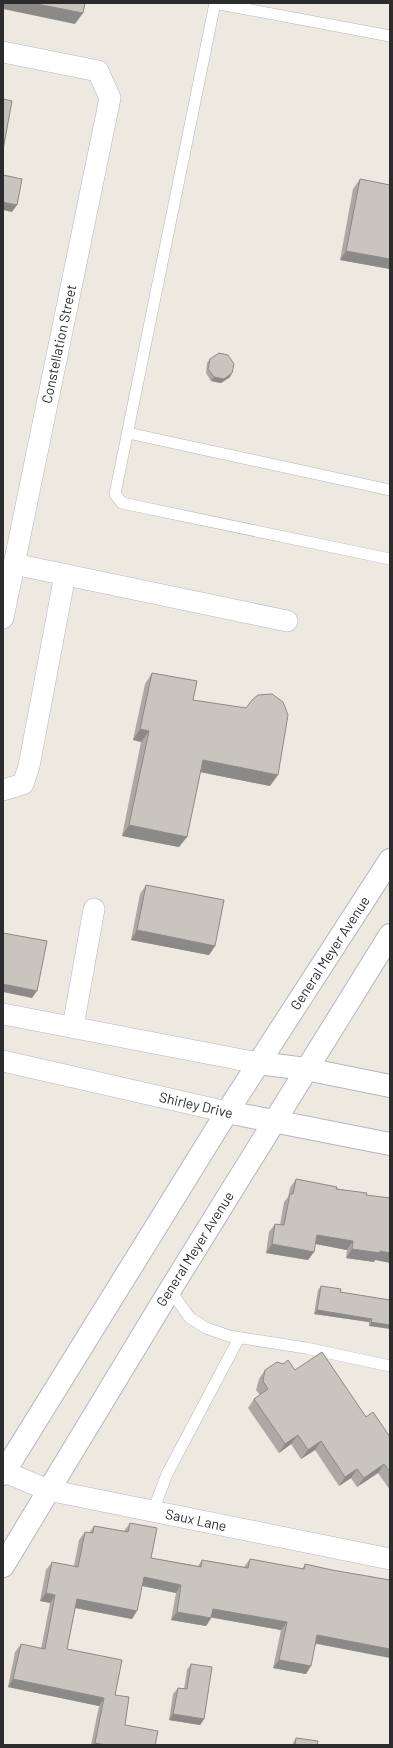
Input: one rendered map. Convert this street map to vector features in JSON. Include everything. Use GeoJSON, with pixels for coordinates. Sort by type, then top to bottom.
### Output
{"type":"FeatureCollection","features":[{"type":"Feature","properties":{"kind":"main road","name":"General Meyer Avenue"},"geometry":{"type":"LineString","coordinates":[[4,1473],[226,1112],[390,860]]}},
{"type":"Feature","properties":{"kind":"main road","name":"General Meyer Avenue"},"geometry":{"type":"LineString","coordinates":[[3,1566],[170,1290],[390,935]]}},
{"type":"Feature","properties":{"kind":"main road"},"geometry":{"type":"LineString","coordinates":[[258,1063],[306,1069],[390,1086]]}},
{"type":"Feature","properties":{"kind":"main road","name":"Shirley Drive"},"geometry":{"type":"LineString","coordinates":[[226,1112],[390,1144]]}},
{"type":"Feature","properties":{"kind":"street","name":"Constellation Street"},"geometry":{"type":"LineString","coordinates":[[3,52],[98,71],[110,98],[3,618]]}},
{"type":"Feature","properties":{"kind":"street"},"geometry":{"type":"LineString","coordinates":[[14,564],[288,621]]}},
{"type":"Feature","properties":{"kind":"street"},"geometry":{"type":"LineString","coordinates":[[3,790],[23,784],[29,766],[65,575]]}},
{"type":"Feature","properties":{"kind":"street"},"geometry":{"type":"LineString","coordinates":[[73,1027],[94,909]]}},
{"type":"Feature","properties":{"kind":"street"},"geometry":{"type":"LineString","coordinates":[[3,1014],[258,1063]]}},
{"type":"Feature","properties":{"kind":"street","name":"Shirley Drive"},"geometry":{"type":"LineString","coordinates":[[3,1060],[226,1112]]}},
{"type":"Feature","properties":{"kind":"street","name":"Saux Lane"},"geometry":{"type":"LineString","coordinates":[[4,1473],[48,1490],[390,1559]]}},
{"type":"Feature","properties":{"kind":"lane"},"geometry":{"type":"LineString","coordinates":[[390,36],[215,3],[115,494],[122,503],[390,559]]}},
{"type":"Feature","properties":{"kind":"lane"},"geometry":{"type":"LineString","coordinates":[[128,433],[390,490]]}},
{"type":"Feature","properties":{"kind":"lane"},"geometry":{"type":"LineString","coordinates":[[170,1290],[190,1318],[206,1328],[229,1336],[306,1348],[390,1366]]}},
{"type":"Feature","properties":{"kind":"lane"},"geometry":{"type":"LineString","coordinates":[[153,1511],[167,1474],[240,1338]]}},
{"type":"Feature","properties":{"kind":"building"},"geometry":{"type":"Polygon","coordinates":[[[32,3],[85,3],[83,13],[32,3]]]}},
{"type":"Feature","properties":{"kind":"building"},"geometry":{"type":"Polygon","coordinates":[[[3,99],[12,101],[3,150],[3,99]]]}},
{"type":"Feature","properties":{"kind":"building"},"geometry":{"type":"Polygon","coordinates":[[[3,175],[22,179],[17,205],[3,202],[3,175]]]}},
{"type":"Feature","properties":{"kind":"building"},"geometry":{"type":"Polygon","coordinates":[[[360,179],[390,185],[390,259],[346,251],[360,179]]]}},
{"type":"Feature","properties":{"kind":"building"},"geometry":{"type":"Polygon","coordinates":[[[219,353],[228,355],[234,364],[232,373],[224,379],[214,377],[208,369],[210,359],[219,353]]]}},
{"type":"Feature","properties":{"kind":"building"},"geometry":{"type":"Polygon","coordinates":[[[152,673],[197,681],[193,700],[246,708],[258,695],[272,694],[283,702],[288,715],[278,775],[203,760],[187,837],[129,825],[149,731],[140,729],[152,673]]]}},
{"type":"Feature","properties":{"kind":"building"},"geometry":{"type":"Polygon","coordinates":[[[146,885],[224,900],[215,946],[137,930],[146,885]]]}},
{"type":"Feature","properties":{"kind":"building"},"geometry":{"type":"Polygon","coordinates":[[[3,933],[47,941],[37,991],[3,984],[3,933]]]}},
{"type":"Feature","properties":{"kind":"building"},"geometry":{"type":"Polygon","coordinates":[[[296,1179],[337,1187],[336,1189],[390,1198],[390,1253],[352,1249],[353,1241],[317,1235],[314,1252],[272,1244],[275,1224],[284,1225],[290,1194],[293,1194],[296,1179]]]}},
{"type":"Feature","properties":{"kind":"building"},"geometry":{"type":"Polygon","coordinates":[[[321,1286],[341,1289],[340,1292],[390,1300],[390,1325],[371,1322],[372,1319],[317,1310],[321,1286]]]}},
{"type":"Feature","properties":{"kind":"building"},"geometry":{"type":"Polygon","coordinates":[[[322,1352],[366,1417],[373,1412],[390,1437],[390,1472],[384,1464],[364,1478],[357,1469],[345,1477],[321,1441],[308,1450],[298,1435],[285,1444],[254,1399],[268,1389],[263,1381],[265,1370],[277,1362],[283,1364],[288,1360],[295,1370],[322,1352]]]}},
{"type":"Feature","properties":{"kind":"building"},"geometry":{"type":"Polygon","coordinates":[[[130,1523],[157,1528],[151,1558],[201,1567],[202,1560],[248,1568],[250,1559],[304,1569],[305,1564],[390,1580],[390,1649],[317,1635],[311,1666],[279,1660],[287,1622],[213,1609],[211,1618],[177,1612],[181,1585],[144,1577],[137,1611],[77,1599],[67,1649],[122,1660],[115,1695],[129,1697],[125,1725],[158,1731],[155,1745],[106,1745],[95,1743],[104,1698],[13,1679],[21,1644],[45,1649],[55,1595],[46,1593],[52,1562],[78,1567],[85,1532],[93,1533],[94,1526],[128,1532],[130,1523]]]}},
{"type":"Feature","properties":{"kind":"building"},"geometry":{"type":"Polygon","coordinates":[[[191,1664],[212,1667],[204,1719],[173,1714],[178,1688],[187,1689],[191,1664]]]}},
{"type":"Feature","properties":{"kind":"building"},"geometry":{"type":"Polygon","coordinates":[[[296,1738],[318,1741],[317,1745],[295,1745],[296,1738]]]}}]}
